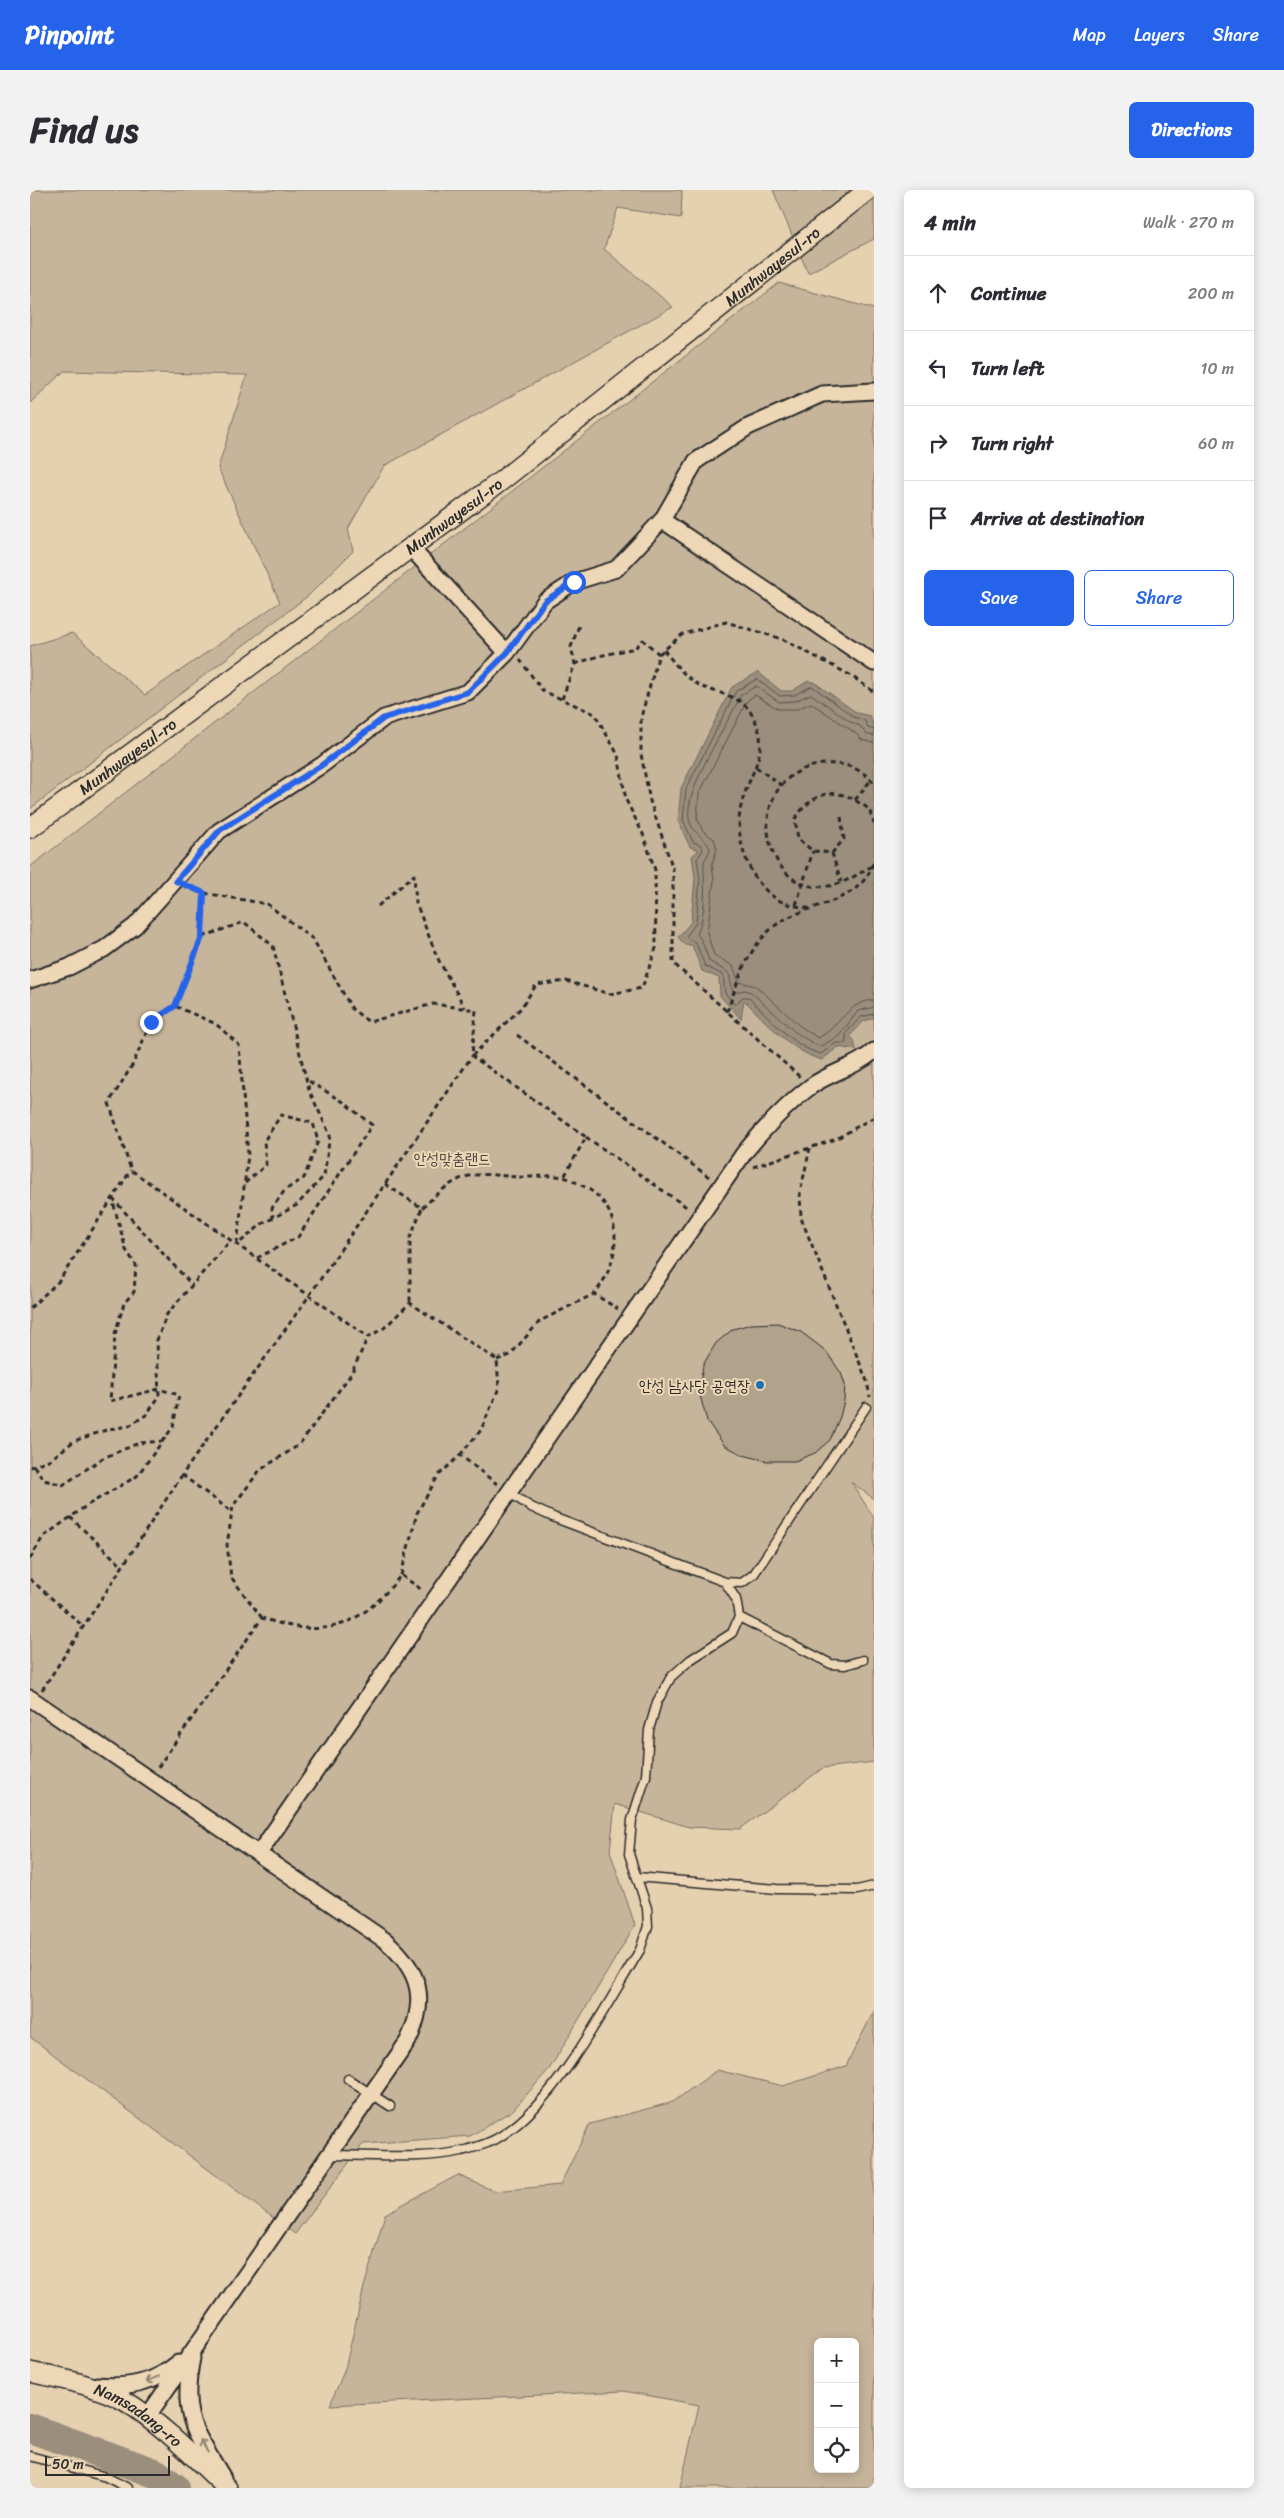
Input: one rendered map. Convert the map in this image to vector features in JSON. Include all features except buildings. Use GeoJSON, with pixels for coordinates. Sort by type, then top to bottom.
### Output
{"type":"FeatureCollection","features":[{"type":"Feature","properties":{"kind":"street","name":"Munhwayesul-ro"},"geometry":{"type":"LineString","coordinates":[[30,828],[509,474],[868,190]]}},
{"type":"Feature","properties":{"kind":"street"},"geometry":{"type":"LineString","coordinates":[[30,980],[69,967],[104,949],[135,926],[220,830],[322,765],[384,718],[468,692],[509,650],[545,601],[574,582],[616,569],[662,520],[696,460],[748,427],[822,394],[874,392]]}},
{"type":"Feature","properties":{"kind":"street"},"geometry":{"type":"LineString","coordinates":[[662,520],[874,663]]}},
{"type":"Feature","properties":{"kind":"street"},"geometry":{"type":"LineString","coordinates":[[410,547],[509,650]]}},
{"type":"Feature","properties":{"kind":"street"},"geometry":{"type":"LineString","coordinates":[[258,1853],[630,1316],[759,1134],[810,1086],[864,1060],[874,1051]]}},
{"type":"Feature","properties":{"kind":"street"},"geometry":{"type":"LineString","coordinates":[[32,1700],[386,1941],[410,1966],[417,1983],[419,2003],[416,2023],[408,2041],[370,2093],[147,2417]]}},
{"type":"Feature","properties":{"kind":"street"},"geometry":{"type":"LineString","coordinates":[[85,2384],[129,2386],[148,2382],[164,2374],[193,2351]]}},
{"type":"Feature","properties":{"kind":"street"},"geometry":{"type":"LineString","coordinates":[[193,2351],[187,2383],[190,2420],[228,2488]]}},
{"type":"Feature","properties":{"kind":"street","name":"Namsadang-ro"},"geometry":{"type":"LineString","coordinates":[[30,2372],[85,2384],[125,2402],[147,2417],[228,2488]]}},
{"type":"Feature","properties":{"kind":"lane"},"geometry":{"type":"LineString","coordinates":[[508,1492],[531,1507],[555,1518],[725,1582],[742,1582],[754,1574],[866,1407]]}},
{"type":"Feature","properties":{"kind":"lane"},"geometry":{"type":"LineString","coordinates":[[328,2155],[437,2155],[481,2146],[503,2135],[521,2121],[559,2078],[640,1950],[648,1926],[647,1908],[630,1854],[632,1820],[646,1776],[649,1730],[657,1702],[671,1677],[690,1660],[732,1633],[739,1617],[736,1599],[725,1582]]}},
{"type":"Feature","properties":{"kind":"lane"},"geometry":{"type":"LineString","coordinates":[[739,1617],[831,1664],[845,1665],[863,1660]]}},
{"type":"Feature","properties":{"kind":"lane"},"geometry":{"type":"LineString","coordinates":[[637,1877],[777,1889],[857,1890],[874,1886]]}},
{"type":"Feature","properties":{"kind":"lane"},"geometry":{"type":"LineString","coordinates":[[348,2079],[390,2106]]}},
{"type":"Feature","properties":{"kind":"lane"},"geometry":{"type":"LineString","coordinates":[[30,2456],[106,2477],[128,2488]]}},
{"type":"Feature","properties":{"kind":"path"},"geometry":{"type":"LineString","coordinates":[[810,1086],[673,962],[673,869],[650,802],[641,754],[641,717],[659,654],[683,634],[726,622],[782,639],[850,675],[874,692]]}},
{"type":"Feature","properties":{"kind":"path"},"geometry":{"type":"LineString","coordinates":[[562,700],[575,664],[571,647],[580,623]]}},
{"type":"Feature","properties":{"kind":"path"},"geometry":{"type":"LineString","coordinates":[[575,664],[599,656],[635,648],[643,640],[659,654]]}},
{"type":"Feature","properties":{"kind":"path"},"geometry":{"type":"LineString","coordinates":[[32,1700],[84,1627],[182,1475],[309,1296],[472,1056],[521,1008],[536,985],[566,980],[610,994],[642,988],[656,948],[655,870],[643,834],[626,800],[618,755],[595,714],[543,691],[509,650]]}},
{"type":"Feature","properties":{"kind":"path"},"geometry":{"type":"LineString","coordinates":[[664,650],[678,668],[700,685],[729,694],[751,711],[762,736],[756,767],[741,806],[739,836],[749,864],[762,887],[784,902],[811,908]]}},
{"type":"Feature","properties":{"kind":"path"},"geometry":{"type":"LineString","coordinates":[[855,800],[873,782],[866,773],[840,762],[813,766],[797,771],[772,796],[767,830],[774,857],[791,877],[806,885],[826,887],[841,882],[872,866]]}},
{"type":"Feature","properties":{"kind":"path"},"geometry":{"type":"LineString","coordinates":[[756,767],[781,785]]}},
{"type":"Feature","properties":{"kind":"path"},"geometry":{"type":"LineString","coordinates":[[832,853],[813,851],[798,839],[795,819],[804,804],[817,797],[833,793],[855,800],[868,808],[874,823]]}},
{"type":"Feature","properties":{"kind":"path"},"geometry":{"type":"LineString","coordinates":[[832,853],[844,839],[841,818]]}},
{"type":"Feature","properties":{"kind":"path"},"geometry":{"type":"LineString","coordinates":[[796,905],[813,851]]}},
{"type":"Feature","properties":{"kind":"path"},"geometry":{"type":"LineString","coordinates":[[832,853],[841,882]]}},
{"type":"Feature","properties":{"kind":"path"},"geometry":{"type":"LineString","coordinates":[[727,1012],[743,965],[756,946],[773,928],[811,908],[856,890],[870,872],[874,861]]}},
{"type":"Feature","properties":{"kind":"path"},"geometry":{"type":"LineString","coordinates":[[378,906],[414,875],[416,904],[437,957],[466,1008]]}},
{"type":"Feature","properties":{"kind":"path"},"geometry":{"type":"LineString","coordinates":[[176,881],[204,893],[267,904],[313,939],[352,1009],[369,1022],[433,1004],[476,1010],[472,1056]]}},
{"type":"Feature","properties":{"kind":"path"},"geometry":{"type":"LineString","coordinates":[[204,893],[202,937],[175,1006],[151,1022],[134,1064],[109,1103],[131,1170],[368,1337]]}},
{"type":"Feature","properties":{"kind":"path"},"geometry":{"type":"LineString","coordinates":[[202,937],[244,922],[273,946],[306,1080],[330,1135],[324,1176],[297,1205],[273,1218],[237,1244]]}},
{"type":"Feature","properties":{"kind":"path"},"geometry":{"type":"LineString","coordinates":[[175,1006],[216,1024],[239,1045],[248,1155],[237,1244]]}},
{"type":"Feature","properties":{"kind":"path"},"geometry":{"type":"LineString","coordinates":[[517,1035],[721,1186]]}},
{"type":"Feature","properties":{"kind":"path"},"geometry":{"type":"LineString","coordinates":[[472,1056],[700,1216]]}},
{"type":"Feature","properties":{"kind":"path"},"geometry":{"type":"LineString","coordinates":[[257,1258],[298,1237],[372,1126],[342,1101],[306,1080]]}},
{"type":"Feature","properties":{"kind":"path"},"geometry":{"type":"LineString","coordinates":[[245,1184],[266,1165],[264,1141],[281,1115],[313,1123],[318,1141],[304,1178],[285,1190],[272,1208],[273,1218]]}},
{"type":"Feature","properties":{"kind":"path"},"geometry":{"type":"LineString","coordinates":[[748,1168],[836,1139],[874,1117]]}},
{"type":"Feature","properties":{"kind":"path"},"geometry":{"type":"LineString","coordinates":[[564,1177],[586,1137]]}},
{"type":"Feature","properties":{"kind":"path"},"geometry":{"type":"LineString","coordinates":[[810,1148],[800,1193],[801,1218],[867,1381],[871,1396],[866,1407]]}},
{"type":"Feature","properties":{"kind":"path"},"geometry":{"type":"LineString","coordinates":[[30,1308],[59,1281],[131,1170]]}},
{"type":"Feature","properties":{"kind":"path"},"geometry":{"type":"LineString","coordinates":[[489,1175],[564,1177],[592,1190],[608,1207],[615,1229],[614,1258],[600,1287],[594,1294],[540,1321],[510,1355],[498,1360],[499,1388],[481,1430],[460,1455],[438,1476],[417,1513],[401,1575],[384,1596],[362,1616],[338,1627],[310,1630],[262,1618],[231,1577],[227,1546],[233,1506],[260,1470],[299,1445],[350,1374],[368,1337],[384,1328],[410,1303],[410,1238],[422,1208],[442,1190],[465,1177],[489,1175]]}},
{"type":"Feature","properties":{"kind":"path"},"geometry":{"type":"LineString","coordinates":[[385,1184],[422,1208]]}},
{"type":"Feature","properties":{"kind":"path"},"geometry":{"type":"LineString","coordinates":[[112,1198],[192,1285]]}},
{"type":"Feature","properties":{"kind":"path"},"geometry":{"type":"LineString","coordinates":[[30,1559],[42,1537],[70,1517],[137,1476],[173,1427],[179,1395],[159,1389],[110,1402],[115,1334],[124,1303],[134,1292],[136,1265],[126,1250],[112,1198]]}},
{"type":"Feature","properties":{"kind":"path"},"geometry":{"type":"LineString","coordinates":[[163,1441],[139,1443],[103,1458],[63,1485],[44,1480],[32,1467],[51,1460],[74,1440],[109,1429],[129,1426],[146,1415],[159,1397],[157,1340],[167,1314],[231,1240]]}},
{"type":"Feature","properties":{"kind":"path"},"geometry":{"type":"LineString","coordinates":[[594,1294],[630,1316]]}},
{"type":"Feature","properties":{"kind":"path"},"geometry":{"type":"LineString","coordinates":[[410,1303],[498,1360]]}},
{"type":"Feature","properties":{"kind":"path"},"geometry":{"type":"LineString","coordinates":[[460,1455],[508,1492]]}},
{"type":"Feature","properties":{"kind":"path"},"geometry":{"type":"LineString","coordinates":[[182,1475],[232,1512]]}},
{"type":"Feature","properties":{"kind":"path"},"geometry":{"type":"LineString","coordinates":[[70,1517],[122,1566]]}},
{"type":"Feature","properties":{"kind":"path"},"geometry":{"type":"LineString","coordinates":[[401,1575],[434,1598]]}},
{"type":"Feature","properties":{"kind":"path"},"geometry":{"type":"LineString","coordinates":[[30,1579],[84,1627]]}},
{"type":"Feature","properties":{"kind":"path"},"geometry":{"type":"LineString","coordinates":[[149,1780],[262,1618]]}},
{"type":"Feature","properties":{"kind":"green space"},"geometry":{"type":"Polygon","coordinates":[[[30,190],[682,190],[681,218],[618,208],[604,249],[673,307],[384,466],[348,529],[353,551],[309,595],[30,809],[30,646],[72,633],[145,695],[280,602],[218,468],[247,375],[64,371],[30,403],[30,190]]]}},
{"type":"Feature","properties":{"kind":"green space"},"geometry":{"type":"Polygon","coordinates":[[[773,190],[874,190],[874,239],[808,273],[773,190]]]}},
{"type":"Feature","properties":{"kind":"green space","name":"안성맞춤랜드"},"geometry":{"type":"Polygon","coordinates":[[[779,283],[874,309],[874,1499],[851,1482],[874,1518],[874,1762],[823,1768],[740,1829],[689,1827],[615,1804],[610,1851],[635,1925],[550,2068],[513,2110],[470,2136],[363,2144],[295,2234],[30,2037],[30,867],[779,283]]]}},
{"type":"Feature","properties":{"kind":"green space"},"geometry":{"type":"Polygon","coordinates":[[[874,2011],[874,2488],[680,2488],[699,2405],[624,2391],[330,2405],[345,2369],[364,2287],[385,2214],[458,2175],[494,2191],[560,2185],[590,2124],[673,2102],[717,2070],[783,2086],[846,2066],[874,2011]]]}},
{"type":"Feature","properties":{"kind":"water"},"geometry":{"type":"Polygon","coordinates":[[[758,672],[781,691],[792,691],[808,681],[814,682],[857,713],[870,716],[874,727],[874,1018],[864,1021],[850,1036],[854,1040],[856,1050],[838,1047],[822,1060],[811,1056],[790,1043],[770,1027],[744,1000],[741,1019],[720,996],[719,978],[702,971],[692,945],[685,945],[678,937],[691,922],[695,878],[692,856],[699,850],[690,847],[678,821],[681,788],[732,687],[758,672]]]}},
{"type":"Feature","properties":{"kind":"waterway"},"geometry":{"type":"LineString","coordinates":[[30,2428],[155,2473],[175,2488]]}},
{"type":"Feature","properties":{"kind":"place","name":"안성 남사당 공연장"},"geometry":{"type":"Point","coordinates":[760,1385]}},
{"type":"Feature","properties":{"kind":"route"},"geometry":{"type":"LineString","coordinates":[[151,1022],[175,1006],[202,937],[204,893],[176,881],[220,830],[322,765],[384,718],[468,692],[507,653],[545,601],[574,582]]}}]}
